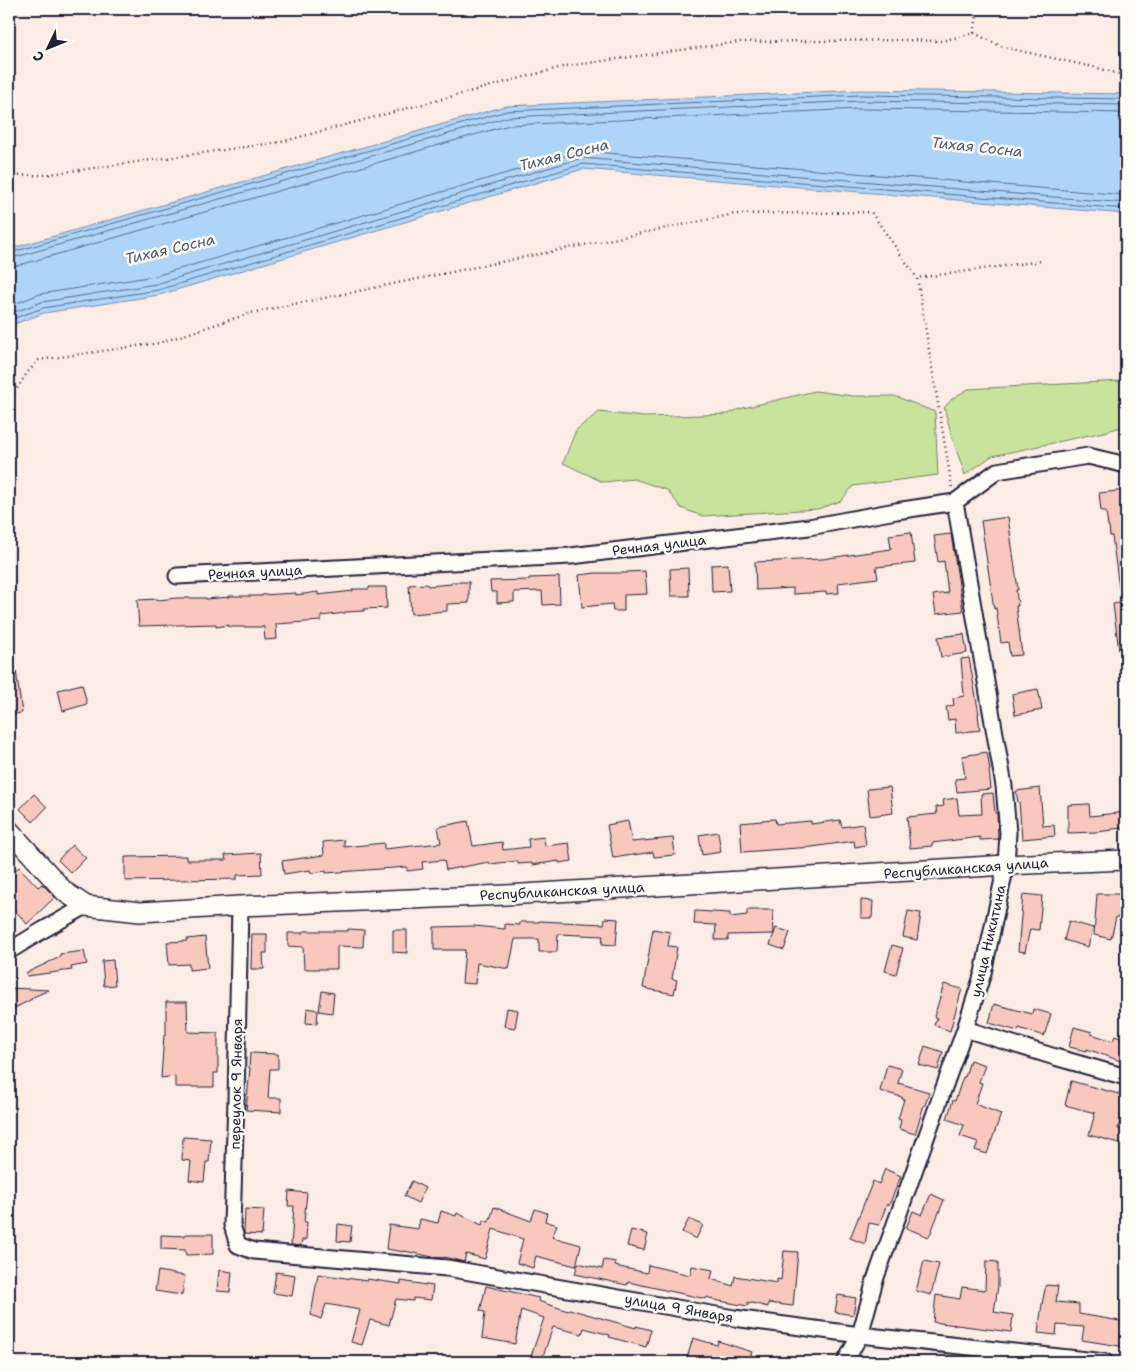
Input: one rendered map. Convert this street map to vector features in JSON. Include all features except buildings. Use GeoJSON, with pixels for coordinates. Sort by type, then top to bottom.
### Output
{"type":"FeatureCollection","features":[{"type":"Feature","properties":{"kind":"street","name":"Речная улица"},"geometry":{"type":"LineString","coordinates":[[177,576],[571,556],[809,527],[955,502],[997,471],[1088,456],[1126,465]]}},
{"type":"Feature","properties":{"kind":"street","name":"улица Никитина"},"geometry":{"type":"LineString","coordinates":[[845,1362],[860,1335],[875,1280],[965,1029],[983,973],[1006,865],[1008,833],[1004,786],[955,502]]}},
{"type":"Feature","properties":{"kind":"street"},"geometry":{"type":"LineString","coordinates":[[9,830],[65,892],[86,906],[9,951]]}},
{"type":"Feature","properties":{"kind":"street","name":"Республиканская улица"},"geometry":{"type":"LineString","coordinates":[[86,906],[140,912],[516,894],[1006,865],[1126,860]]}},
{"type":"Feature","properties":{"kind":"street","name":"переулок 9 Января"},"geometry":{"type":"LineString","coordinates":[[240,906],[232,1225],[238,1245],[254,1251]]}},
{"type":"Feature","properties":{"kind":"street"},"geometry":{"type":"LineString","coordinates":[[965,1029],[1055,1057],[1126,1076]]}},
{"type":"Feature","properties":{"kind":"street","name":"улица 9 Января"},"geometry":{"type":"LineString","coordinates":[[254,1251],[446,1268],[734,1318],[860,1335],[1104,1362]]}},
{"type":"Feature","properties":{"kind":"path"},"geometry":{"type":"LineString","coordinates":[[974,33],[978,9]]}},
{"type":"Feature","properties":{"kind":"path"},"geometry":{"type":"LineString","coordinates":[[9,176],[43,175],[281,142],[566,66],[739,42],[942,41],[974,33],[1002,48],[1102,69],[1126,76]]}},
{"type":"Feature","properties":{"kind":"path"},"geometry":{"type":"LineString","coordinates":[[9,401],[27,372],[39,360],[159,344],[251,313],[735,214],[871,212],[918,278],[955,502]]}},
{"type":"Feature","properties":{"kind":"path"},"geometry":{"type":"LineString","coordinates":[[918,278],[1041,262]]}},
{"type":"Feature","properties":{"kind":"green space"},"geometry":{"type":"Polygon","coordinates":[[[1121,381],[1126,391],[1125,426],[992,456],[965,475],[944,408],[952,399],[968,389],[1121,381]]]}},
{"type":"Feature","properties":{"kind":"green space"},"geometry":{"type":"Polygon","coordinates":[[[815,391],[853,396],[895,396],[935,412],[938,475],[853,486],[841,501],[818,509],[702,516],[681,508],[667,490],[634,479],[603,482],[563,463],[576,430],[599,412],[644,417],[728,414],[739,409],[815,391]]]}},
{"type":"Feature","properties":{"kind":"water","name":"Тихая Сосна"},"geometry":{"type":"Polygon","coordinates":[[[861,90],[1126,94],[1126,214],[583,169],[159,295],[44,313],[9,326],[9,249],[506,106],[861,90]]]}}]}
